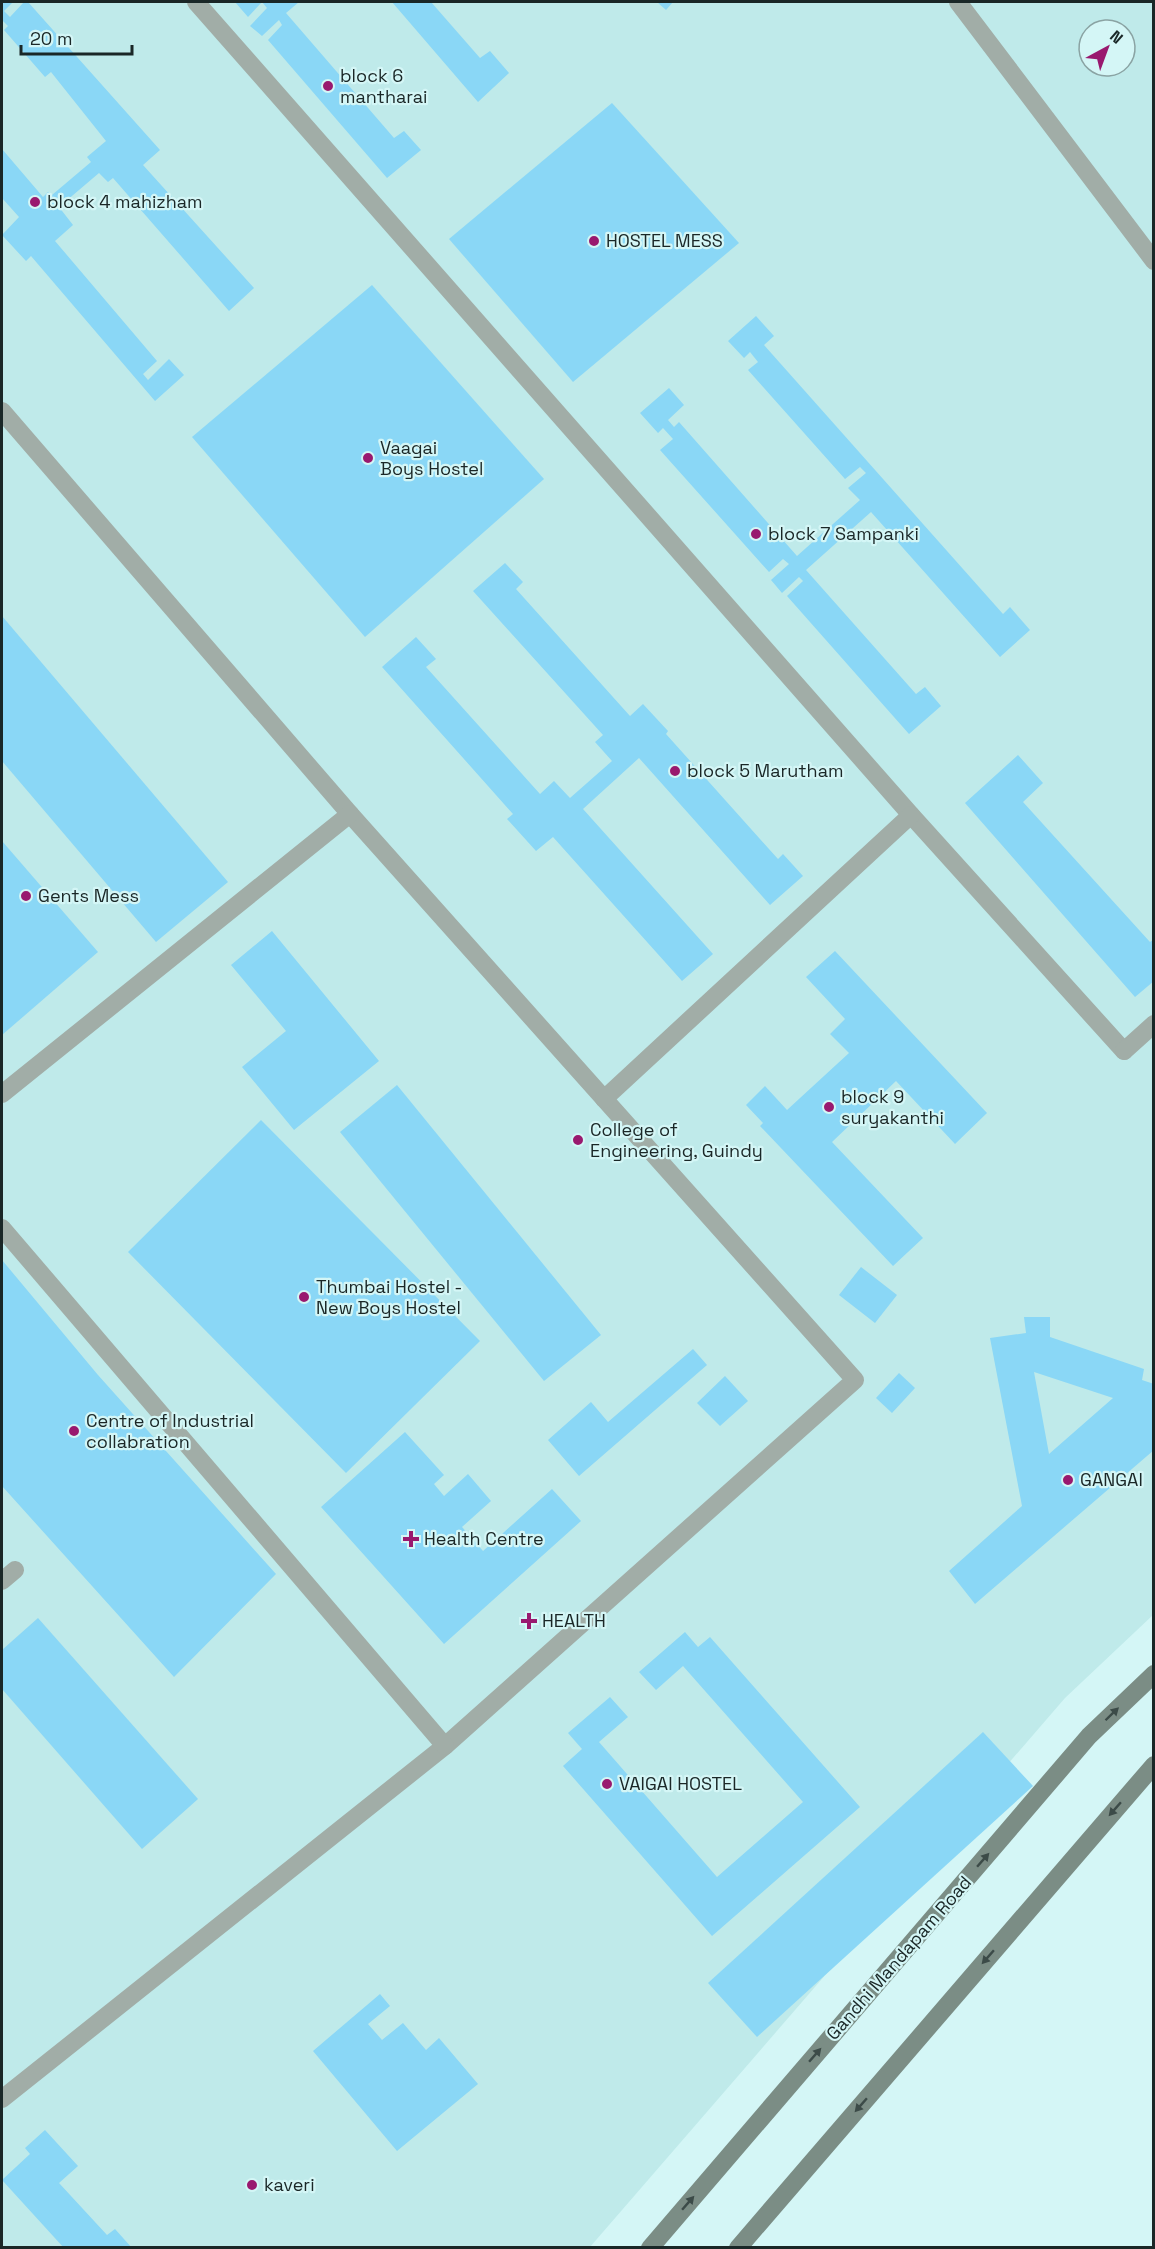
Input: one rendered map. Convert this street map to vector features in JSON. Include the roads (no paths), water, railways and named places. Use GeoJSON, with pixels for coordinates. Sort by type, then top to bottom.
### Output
{"type":"FeatureCollection","features":[{"type":"Feature","properties":{"kind":"main road","name":"Gandhi Mandapam Road"},"geometry":{"type":"LineString","coordinates":[[650,2247],[1089,1736],[1154,1674]]}},
{"type":"Feature","properties":{"kind":"main road"},"geometry":{"type":"LineString","coordinates":[[738,2247],[1154,1765]]}},
{"type":"Feature","properties":{"kind":"street"},"geometry":{"type":"LineString","coordinates":[[196,2],[911,815],[1124,1051],[1154,1024]]}},
{"type":"Feature","properties":{"kind":"street"},"geometry":{"type":"LineString","coordinates":[[958,2],[1154,261]]}},
{"type":"Feature","properties":{"kind":"street"},"geometry":{"type":"LineString","coordinates":[[2,411],[350,814],[855,1380],[445,1746],[2,2099]]}},
{"type":"Feature","properties":{"kind":"street"},"geometry":{"type":"LineString","coordinates":[[2,1094],[350,814]]}},
{"type":"Feature","properties":{"kind":"street"},"geometry":{"type":"LineString","coordinates":[[604,1099],[911,815]]}},
{"type":"Feature","properties":{"kind":"street"},"geometry":{"type":"LineString","coordinates":[[2,1228],[445,1746]]}},
{"type":"Feature","properties":{"kind":"place","name":"block 6 mantharai"},"geometry":{"type":"Point","coordinates":[328,86]}},
{"type":"Feature","properties":{"kind":"place","name":"block 4 mahizham"},"geometry":{"type":"Point","coordinates":[35,202]}},
{"type":"Feature","properties":{"kind":"place","name":"HOSTEL MESS"},"geometry":{"type":"Point","coordinates":[594,241]}},
{"type":"Feature","properties":{"kind":"place","name":"Vaagai Boys Hostel"},"geometry":{"type":"Point","coordinates":[368,458]}},
{"type":"Feature","properties":{"kind":"place","name":"block 7 Sampanki"},"geometry":{"type":"Point","coordinates":[756,534]}},
{"type":"Feature","properties":{"kind":"place","name":"block 5 Marutham"},"geometry":{"type":"Point","coordinates":[675,771]}},
{"type":"Feature","properties":{"kind":"place","name":"Gents Mess"},"geometry":{"type":"Point","coordinates":[26,896]}},
{"type":"Feature","properties":{"kind":"place","name":"block 9 suryakanthi"},"geometry":{"type":"Point","coordinates":[829,1107]}},
{"type":"Feature","properties":{"kind":"place","name":"College of Engineering, Guindy"},"geometry":{"type":"Point","coordinates":[578,1140]}},
{"type":"Feature","properties":{"kind":"place","name":"Thumbai Hostel - New Boys Hostel"},"geometry":{"type":"Point","coordinates":[304,1297]}},
{"type":"Feature","properties":{"kind":"place","name":"Centre of Industrial collabration"},"geometry":{"type":"Point","coordinates":[74,1431]}},
{"type":"Feature","properties":{"kind":"place","name":"GANGAI"},"geometry":{"type":"Point","coordinates":[1068,1480]}},
{"type":"Feature","properties":{"kind":"place","name":"Health Centre"},"geometry":{"type":"Point","coordinates":[411,1539]}},
{"type":"Feature","properties":{"kind":"place","name":"HEALTH"},"geometry":{"type":"Point","coordinates":[529,1621]}},
{"type":"Feature","properties":{"kind":"place","name":"VAIGAI HOSTEL"},"geometry":{"type":"Point","coordinates":[607,1784]}},
{"type":"Feature","properties":{"kind":"place","name":"kaveri"},"geometry":{"type":"Point","coordinates":[252,2185]}}]}
